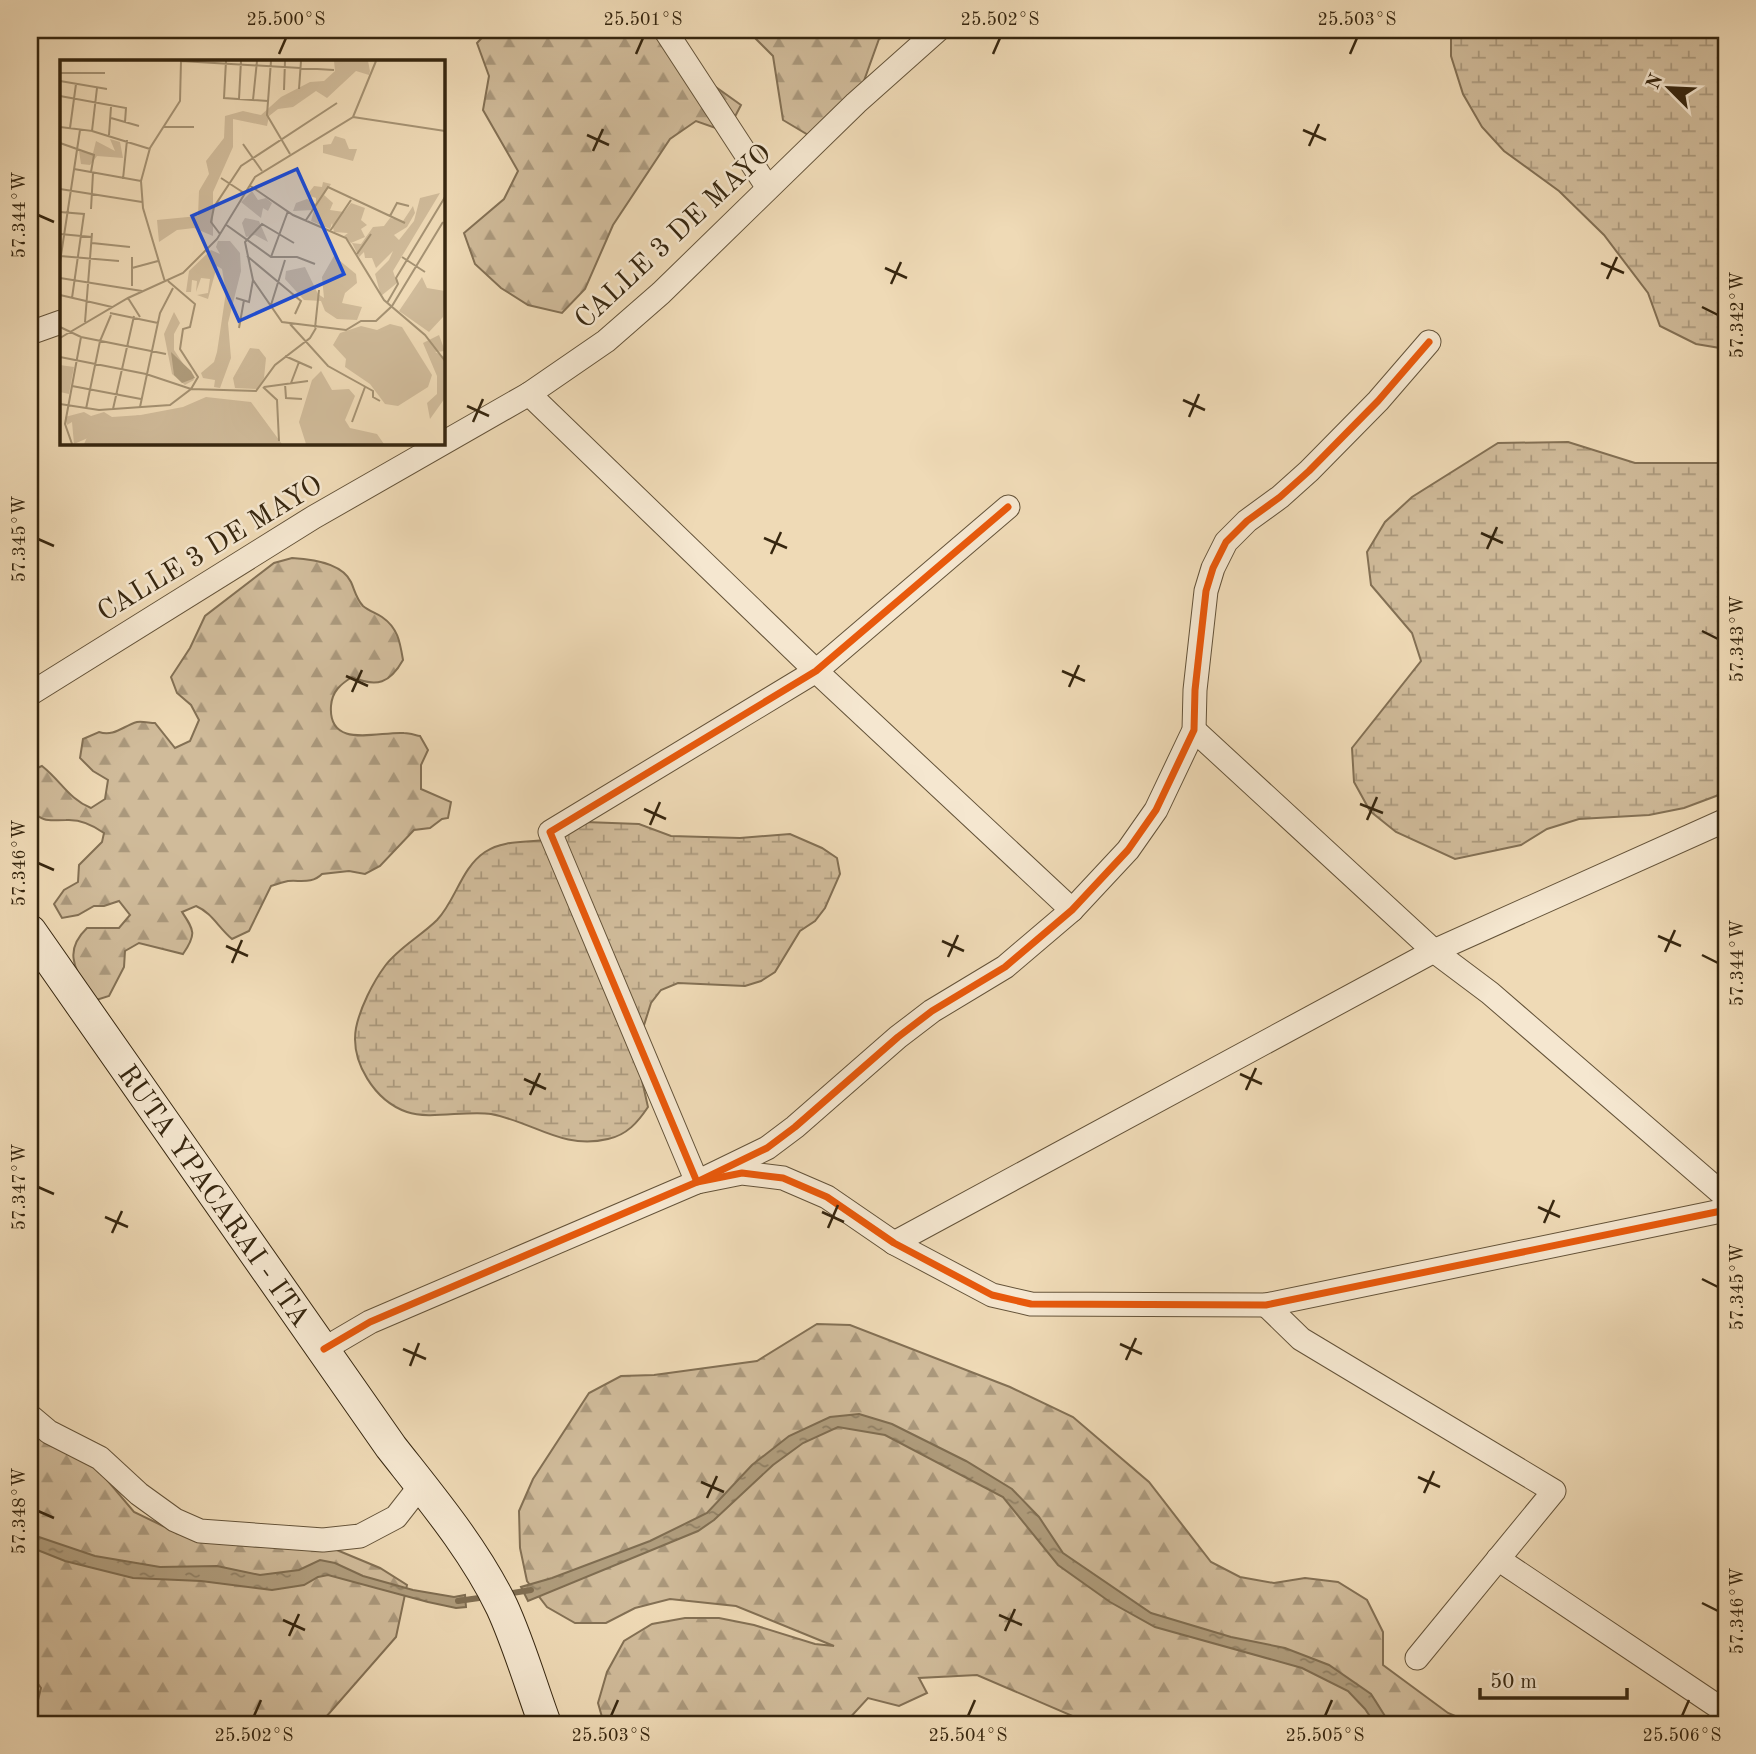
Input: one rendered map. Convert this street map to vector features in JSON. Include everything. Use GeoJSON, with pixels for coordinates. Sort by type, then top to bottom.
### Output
{"type":"FeatureCollection","features":[{"type":"Feature","properties":{"kind":"street"},"geometry":{"type":"LineString","coordinates":[[665,30],[768,188]]}},
{"type":"Feature","properties":{"kind":"street","name":"CALLE 3 DE MAYO"},"geometry":{"type":"LineString","coordinates":[[444,443],[529,394],[606,341],[661,293],[856,103],[938,30]]}},
{"type":"Feature","properties":{"kind":"street"},"geometry":{"type":"LineString","coordinates":[[30,333],[60,322]]}},
{"type":"Feature","properties":{"kind":"street"},"geometry":{"type":"LineString","coordinates":[[324,1349],[370,1322],[697,1182],[767,1148],[898,1037],[932,1011],[1005,967],[1072,910],[1128,850],[1156,810],[1194,730],[1195,690],[1206,591],[1213,568],[1226,542],[1247,521],[1309,471],[1378,401],[1429,342]]}},
{"type":"Feature","properties":{"kind":"street"},"geometry":{"type":"LineString","coordinates":[[529,394],[816,671],[1072,910]]}},
{"type":"Feature","properties":{"kind":"street","name":"CALLE 3 DE MAYO"},"geometry":{"type":"LineString","coordinates":[[30,694],[314,517],[442,444]]}},
{"type":"Feature","properties":{"kind":"street"},"geometry":{"type":"LineString","coordinates":[[697,1182],[550,832],[816,671],[1008,507]]}},
{"type":"Feature","properties":{"kind":"street"},"geometry":{"type":"LineString","coordinates":[[1194,730],[1434,951],[1490,993],[1726,1197]]}},
{"type":"Feature","properties":{"kind":"street"},"geometry":{"type":"LineString","coordinates":[[894,1243],[1434,951],[1726,820]]}},
{"type":"Feature","properties":{"kind":"street","name":"RUTA YPACARAI - ITA"},"geometry":{"type":"LineString","coordinates":[[30,931],[391,1447],[476,1560],[502,1608],[545,1724]]}},
{"type":"Feature","properties":{"kind":"street"},"geometry":{"type":"LineString","coordinates":[[697,1182],[742,1173],[783,1178],[827,1197],[894,1243],[992,1295],[1031,1304],[1266,1305],[1726,1210]]}},
{"type":"Feature","properties":{"kind":"street"},"geometry":{"type":"LineString","coordinates":[[1266,1305],[1301,1339],[1554,1491],[1417,1658]]}},
{"type":"Feature","properties":{"kind":"street"},"geometry":{"type":"LineString","coordinates":[[30,1416],[48,1432],[100,1458],[139,1494],[175,1520],[200,1531],[323,1540],[360,1536],[396,1517],[421,1485]]}},
{"type":"Feature","properties":{"kind":"street"},"geometry":{"type":"LineString","coordinates":[[1498,1559],[1726,1712]]}},
{"type":"Feature","properties":{"kind":"green space"},"geometry":{"type":"Polygon","coordinates":[[[489,30],[675,30],[713,85],[741,105],[727,132],[696,121],[670,139],[613,225],[585,289],[562,313],[528,305],[501,288],[475,264],[464,233],[504,199],[518,171],[483,110],[489,76],[477,43],[489,30]]]}},
{"type":"Feature","properties":{"kind":"green space"},"geometry":{"type":"Polygon","coordinates":[[[747,30],[896,30],[879,39],[856,103],[810,136],[783,120],[773,56],[747,30]]]}},
{"type":"Feature","properties":{"kind":"green space"},"geometry":{"type":"Polygon","coordinates":[[[1451,30],[1726,30],[1726,349],[1696,344],[1660,326],[1648,293],[1604,235],[1559,191],[1504,151],[1482,127],[1463,94],[1451,56],[1451,30]]]}},
{"type":"Feature","properties":{"kind":"green space"},"geometry":{"type":"Polygon","coordinates":[[[1568,442],[1635,463],[1726,463],[1726,789],[1716,796],[1684,808],[1649,815],[1579,819],[1547,829],[1521,845],[1455,859],[1396,832],[1370,811],[1354,782],[1352,748],[1421,661],[1412,633],[1371,585],[1367,552],[1385,522],[1412,497],[1498,443],[1568,442]]]}},
{"type":"Feature","properties":{"kind":"green space"},"geometry":{"type":"Polygon","coordinates":[[[292,558],[317,561],[341,570],[351,582],[363,606],[382,617],[395,631],[403,660],[398,668],[388,678],[376,683],[352,677],[344,682],[333,696],[332,720],[346,733],[357,735],[404,733],[420,736],[428,750],[421,765],[421,789],[451,802],[448,818],[430,828],[414,830],[380,866],[365,874],[349,871],[322,874],[310,880],[288,881],[271,886],[249,931],[232,939],[202,909],[196,906],[182,912],[192,932],[183,954],[139,943],[125,951],[124,967],[109,996],[93,1001],[75,964],[75,946],[87,928],[119,928],[130,915],[119,901],[94,906],[78,915],[62,918],[54,904],[64,890],[78,882],[79,865],[102,842],[104,833],[82,822],[43,819],[30,810],[30,771],[42,766],[71,795],[91,808],[105,799],[108,780],[93,771],[80,758],[83,739],[99,732],[114,732],[141,722],[155,723],[175,748],[190,741],[199,720],[191,705],[177,693],[171,677],[190,648],[205,616],[274,563],[292,558]]]}},
{"type":"Feature","properties":{"kind":"green space"},"geometry":{"type":"Polygon","coordinates":[[[585,822],[639,824],[671,836],[740,838],[790,834],[837,858],[840,874],[825,908],[815,921],[800,931],[775,972],[761,981],[745,986],[678,983],[661,990],[651,1003],[639,1041],[641,1076],[648,1107],[636,1123],[621,1134],[608,1139],[576,1141],[491,1114],[426,1115],[395,1107],[375,1090],[367,1079],[361,1067],[355,1041],[361,1012],[380,972],[396,953],[444,912],[464,875],[485,852],[509,843],[552,839],[585,822]]]}},
{"type":"Feature","properties":{"kind":"green space"},"geometry":{"type":"Polygon","coordinates":[[[817,1324],[850,1325],[1010,1387],[1073,1417],[1149,1482],[1211,1562],[1240,1577],[1274,1583],[1305,1578],[1338,1582],[1367,1600],[1383,1632],[1383,1665],[1448,1713],[1474,1724],[1091,1724],[977,1675],[919,1678],[927,1693],[899,1706],[868,1698],[846,1722],[848,1724],[604,1724],[598,1703],[607,1672],[624,1641],[652,1624],[685,1618],[719,1618],[754,1625],[815,1644],[834,1646],[736,1606],[670,1599],[635,1608],[606,1623],[575,1623],[547,1607],[527,1581],[520,1548],[519,1511],[533,1479],[589,1393],[621,1376],[654,1375],[757,1361],[817,1324]]]}},
{"type":"Feature","properties":{"kind":"green space"},"geometry":{"type":"Polygon","coordinates":[[[30,1416],[70,1436],[134,1512],[163,1526],[193,1537],[259,1547],[289,1536],[320,1543],[380,1568],[407,1585],[396,1637],[326,1717],[315,1724],[32,1724],[41,1688],[30,1673],[30,1416]]]}},
{"type":"Feature","properties":{"kind":"water"},"geometry":{"type":"Polygon","coordinates":[[[859,1414],[892,1424],[966,1461],[1012,1489],[1039,1517],[1063,1553],[1151,1613],[1231,1637],[1285,1648],[1329,1665],[1371,1694],[1390,1724],[1375,1724],[1348,1691],[1302,1668],[1155,1627],[1110,1602],[1058,1565],[1003,1497],[885,1435],[838,1427],[803,1443],[773,1465],[714,1520],[698,1531],[528,1601],[521,1587],[650,1541],[707,1513],[752,1465],[789,1436],[830,1417],[859,1414]]]}},
{"type":"Feature","properties":{"kind":"water"},"geometry":{"type":"Polygon","coordinates":[[[30,1534],[95,1556],[160,1567],[217,1566],[260,1575],[299,1570],[320,1560],[413,1590],[454,1597],[465,1595],[466,1607],[456,1608],[428,1602],[328,1575],[304,1585],[272,1590],[201,1581],[133,1578],[65,1561],[30,1547],[30,1534]]]}},
{"type":"Feature","properties":{"kind":"waterway"},"geometry":{"type":"LineString","coordinates":[[507,1594],[531,1590]]}},
{"type":"Feature","properties":{"kind":"waterway"},"geometry":{"type":"LineString","coordinates":[[458,1601],[486,1597]]}},
{"type":"Feature","properties":{"kind":"cycle path"},"geometry":{"type":"LineString","coordinates":[[324,1349],[370,1322],[697,1182],[767,1148],[898,1037],[932,1011],[1005,967],[1072,910],[1128,850],[1156,810],[1194,730],[1195,690],[1206,591],[1213,568],[1226,542],[1247,521],[1309,471],[1378,401],[1429,342]]}},
{"type":"Feature","properties":{"kind":"cycle path"},"geometry":{"type":"LineString","coordinates":[[1008,507],[816,671],[550,832],[697,1182],[742,1173],[783,1178],[827,1197],[894,1243],[992,1295],[1031,1304],[1266,1305],[1726,1210]]}}]}
